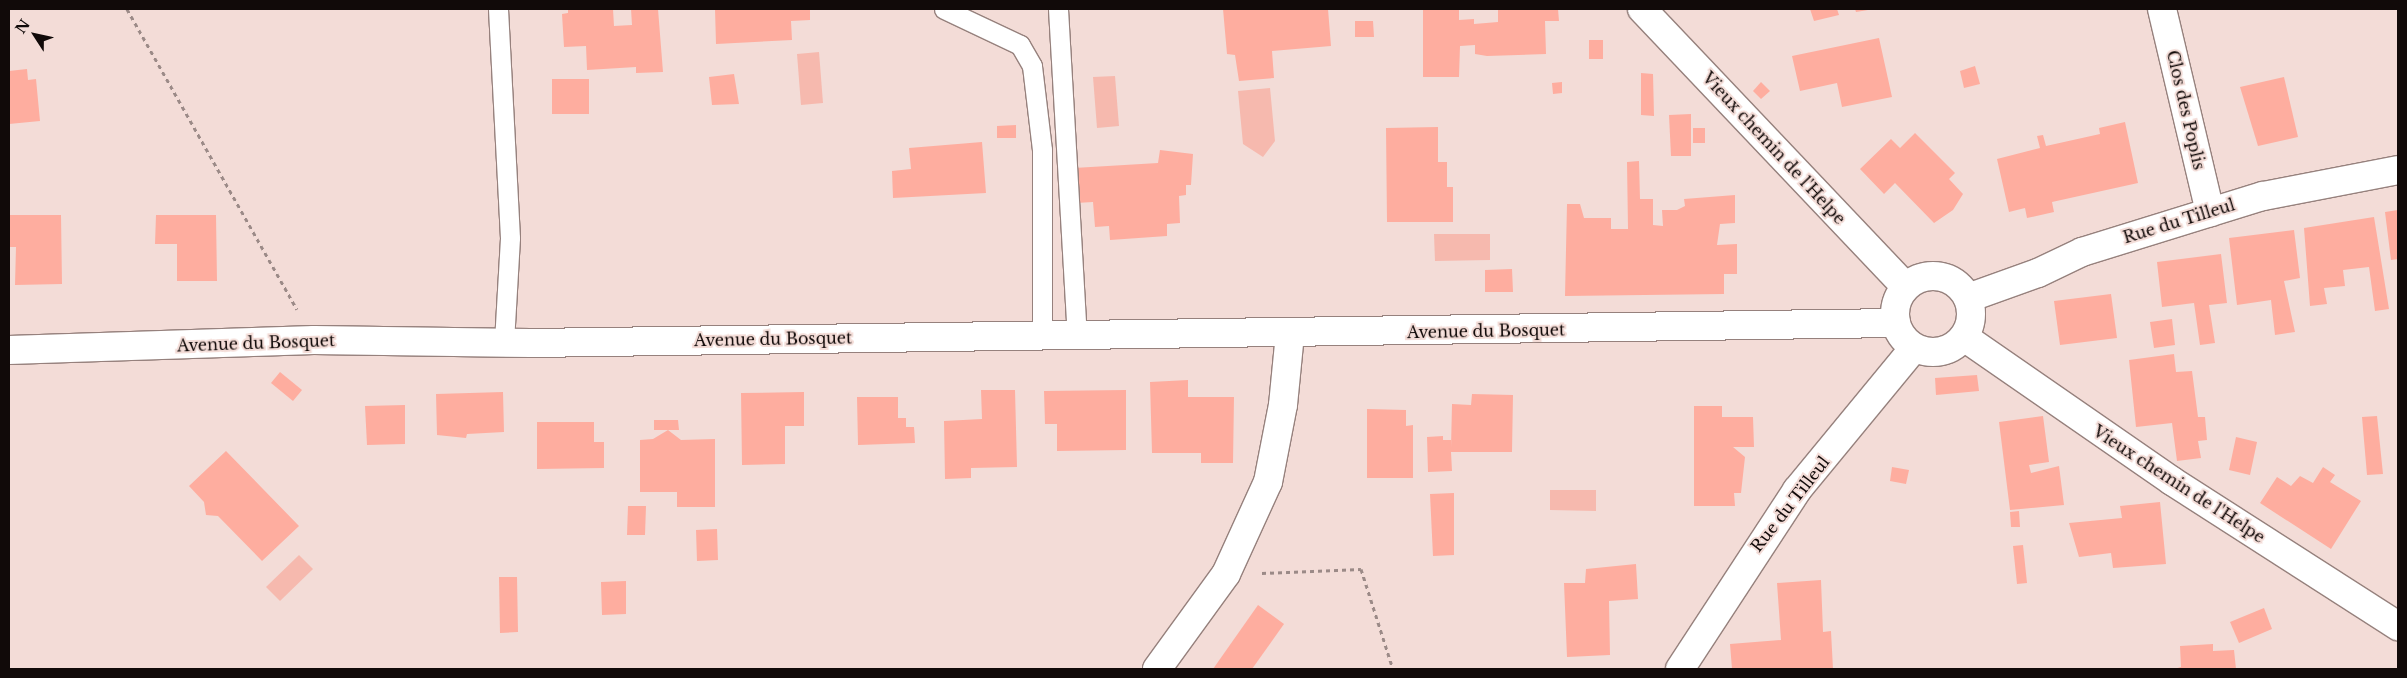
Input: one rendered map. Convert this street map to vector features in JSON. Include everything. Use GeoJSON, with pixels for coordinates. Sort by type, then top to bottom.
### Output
{"type":"FeatureCollection","features":[{"type":"Feature","properties":{"kind":"street","name":"Vieux chemin de l'Helpe"},"geometry":{"type":"LineString","coordinates":[[1642,9],[1906,287]]}},
{"type":"Feature","properties":{"kind":"street","name":"Clos des Poplis"},"geometry":{"type":"LineString","coordinates":[[2162,9],[2210,212]]}},
{"type":"Feature","properties":{"kind":"street","name":"Rue du Tilleul"},"geometry":{"type":"LineString","coordinates":[[1968,298],[2038,273],[2082,252],[2263,196],[2398,170]]}},
{"type":"Feature","properties":{"kind":"street"},"geometry":{"type":"LineString","coordinates":[[1928,276],[1940,276],[1961,288],[1968,298],[1972,318],[1964,337],[1946,350],[1914,348],[1896,323],[1895,310],[1906,287],[1928,276]]}},
{"type":"Feature","properties":{"kind":"street","name":"Avenue du Bosquet"},"geometry":{"type":"LineString","coordinates":[[9,350],[314,340],[504,342],[1042,335],[1290,334],[1896,323]]}},
{"type":"Feature","properties":{"kind":"street"},"geometry":{"type":"LineString","coordinates":[[1157,669],[1226,574],[1275,457],[1290,334]]}},
{"type":"Feature","properties":{"kind":"street","name":"Vieux chemin de l'Helpe"},"geometry":{"type":"LineString","coordinates":[[1964,337],[2172,481],[2398,626]]}},
{"type":"Feature","properties":{"kind":"street","name":"Rue du Tilleul"},"geometry":{"type":"LineString","coordinates":[[1680,669],[1786,505],[1914,348]]}},
{"type":"Feature","properties":{"kind":"lane"},"geometry":{"type":"LineString","coordinates":[[498,9],[510,238],[504,342]]}},
{"type":"Feature","properties":{"kind":"lane"},"geometry":{"type":"LineString","coordinates":[[944,9],[1020,45],[1032,66],[1042,150],[1042,335]]}},
{"type":"Feature","properties":{"kind":"lane"},"geometry":{"type":"LineString","coordinates":[[1058,9],[1077,336]]}},
{"type":"Feature","properties":{"kind":"path"},"geometry":{"type":"LineString","coordinates":[[127,9],[314,340]]}},
{"type":"Feature","properties":{"kind":"path"},"geometry":{"type":"LineString","coordinates":[[1226,574],[1361,570],[1393,669]]}},
{"type":"Feature","properties":{"kind":"shaded area"},"geometry":{"type":"Polygon","coordinates":[[[819,52],[823,103],[801,105],[797,54],[819,52]]]}},
{"type":"Feature","properties":{"kind":"shaded area"},"geometry":{"type":"Polygon","coordinates":[[[1115,76],[1119,126],[1097,128],[1093,77],[1115,76]]]}},
{"type":"Feature","properties":{"kind":"shaded area"},"geometry":{"type":"Polygon","coordinates":[[[1270,88],[1275,141],[1263,157],[1243,144],[1238,91],[1270,88]]]}},
{"type":"Feature","properties":{"kind":"shaded area"},"geometry":{"type":"Polygon","coordinates":[[[1434,234],[1490,234],[1490,260],[1435,261],[1434,234]]]}},
{"type":"Feature","properties":{"kind":"shaded area"},"geometry":{"type":"Polygon","coordinates":[[[1550,490],[1596,490],[1596,511],[1550,510],[1550,490]]]}},
{"type":"Feature","properties":{"kind":"shaded area"},"geometry":{"type":"Polygon","coordinates":[[[299,555],[313,569],[280,601],[266,587],[299,555]]]}},
{"type":"Feature","properties":{"kind":"building"},"geometry":{"type":"Polygon","coordinates":[[[568,9],[613,9],[614,26],[632,25],[631,9],[658,9],[663,72],[636,73],[636,67],[587,70],[586,46],[564,47],[562,14],[568,13],[568,9]]]}},
{"type":"Feature","properties":{"kind":"building"},"geometry":{"type":"Polygon","coordinates":[[[715,9],[810,9],[810,20],[791,21],[792,40],[716,44],[715,9]]]}},
{"type":"Feature","properties":{"kind":"building"},"geometry":{"type":"Polygon","coordinates":[[[1223,9],[1328,9],[1331,46],[1272,51],[1274,78],[1239,81],[1235,55],[1227,54],[1223,9]]]}},
{"type":"Feature","properties":{"kind":"building"},"geometry":{"type":"Polygon","coordinates":[[[1423,9],[1459,9],[1459,20],[1474,19],[1474,24],[1498,22],[1498,9],[1558,9],[1559,21],[1545,21],[1546,54],[1487,56],[1475,54],[1475,45],[1460,46],[1459,77],[1423,77],[1423,9]]]}},
{"type":"Feature","properties":{"kind":"building"},"geometry":{"type":"Polygon","coordinates":[[[1810,9],[1837,9],[1839,15],[1814,21],[1810,9]]]}},
{"type":"Feature","properties":{"kind":"building"},"geometry":{"type":"Polygon","coordinates":[[[1855,9],[1868,9],[1868,10],[1856,12],[1855,9]]]}},
{"type":"Feature","properties":{"kind":"building"},"geometry":{"type":"Polygon","coordinates":[[[1355,21],[1373,21],[1374,37],[1355,37],[1355,21]]]}},
{"type":"Feature","properties":{"kind":"building"},"geometry":{"type":"Polygon","coordinates":[[[1879,38],[1892,97],[1842,107],[1837,83],[1800,91],[1792,56],[1879,38]]]}},
{"type":"Feature","properties":{"kind":"building"},"geometry":{"type":"Polygon","coordinates":[[[1589,40],[1603,40],[1603,59],[1589,59],[1589,40]]]}},
{"type":"Feature","properties":{"kind":"building"},"geometry":{"type":"Polygon","coordinates":[[[1975,66],[1980,84],[1964,88],[1960,71],[1975,66]]]}},
{"type":"Feature","properties":{"kind":"building"},"geometry":{"type":"Polygon","coordinates":[[[27,69],[28,80],[36,79],[40,121],[9,124],[9,71],[27,69]]]}},
{"type":"Feature","properties":{"kind":"building"},"geometry":{"type":"Polygon","coordinates":[[[1641,73],[1653,74],[1654,116],[1641,115],[1641,73]]]}},
{"type":"Feature","properties":{"kind":"building"},"geometry":{"type":"Polygon","coordinates":[[[734,74],[739,104],[712,105],[709,77],[734,74]]]}},
{"type":"Feature","properties":{"kind":"building"},"geometry":{"type":"Polygon","coordinates":[[[2284,77],[2298,137],[2258,146],[2240,87],[2284,77]]]}},
{"type":"Feature","properties":{"kind":"building"},"geometry":{"type":"Polygon","coordinates":[[[552,79],[589,79],[589,114],[552,114],[552,79]]]}},
{"type":"Feature","properties":{"kind":"building"},"geometry":{"type":"Polygon","coordinates":[[[1562,82],[1562,93],[1553,94],[1552,83],[1562,82]]]}},
{"type":"Feature","properties":{"kind":"building"},"geometry":{"type":"Polygon","coordinates":[[[1761,82],[1770,91],[1761,99],[1753,91],[1761,82]]]}},
{"type":"Feature","properties":{"kind":"building"},"geometry":{"type":"Polygon","coordinates":[[[1691,114],[1691,156],[1671,156],[1669,115],[1691,114]]]}},
{"type":"Feature","properties":{"kind":"building"},"geometry":{"type":"Polygon","coordinates":[[[2125,122],[2138,183],[2052,202],[2054,212],[2027,218],[2025,208],[2009,212],[1997,159],[2040,148],[2037,136],[2043,135],[2046,146],[2100,134],[2099,128],[2125,122]]]}},
{"type":"Feature","properties":{"kind":"building"},"geometry":{"type":"Polygon","coordinates":[[[1016,125],[1016,138],[997,138],[997,126],[1016,125]]]}},
{"type":"Feature","properties":{"kind":"building"},"geometry":{"type":"Polygon","coordinates":[[[1438,127],[1438,162],[1447,162],[1447,187],[1453,187],[1453,222],[1387,222],[1386,128],[1438,127]]]}},
{"type":"Feature","properties":{"kind":"building"},"geometry":{"type":"Polygon","coordinates":[[[1693,128],[1705,128],[1705,143],[1693,143],[1693,128]]]}},
{"type":"Feature","properties":{"kind":"building"},"geometry":{"type":"Polygon","coordinates":[[[1915,133],[1955,173],[1949,179],[1963,194],[1953,210],[1934,223],[1895,183],[1884,194],[1860,169],[1891,139],[1900,148],[1915,133]]]}},
{"type":"Feature","properties":{"kind":"building"},"geometry":{"type":"Polygon","coordinates":[[[982,142],[986,193],[893,198],[892,171],[911,169],[909,148],[982,142]]]}},
{"type":"Feature","properties":{"kind":"building"},"geometry":{"type":"Polygon","coordinates":[[[1160,150],[1193,154],[1191,185],[1186,185],[1186,195],[1179,196],[1180,223],[1167,224],[1167,236],[1110,240],[1109,226],[1095,227],[1093,202],[1076,203],[1074,168],[1158,163],[1160,150]]]}},
{"type":"Feature","properties":{"kind":"building"},"geometry":{"type":"Polygon","coordinates":[[[1639,161],[1640,199],[1653,199],[1653,225],[1663,226],[1662,210],[1677,210],[1685,206],[1684,199],[1735,195],[1735,223],[1720,224],[1717,245],[1737,244],[1737,274],[1724,274],[1724,294],[1565,296],[1567,204],[1580,204],[1584,218],[1611,218],[1611,229],[1628,229],[1627,162],[1639,161]]]}},
{"type":"Feature","properties":{"kind":"building"},"geometry":{"type":"Polygon","coordinates":[[[2398,210],[2398,259],[2391,260],[2385,212],[2398,210]]]}},
{"type":"Feature","properties":{"kind":"building"},"geometry":{"type":"Polygon","coordinates":[[[9,215],[61,215],[62,284],[15,285],[16,247],[9,247],[9,215]]]}},
{"type":"Feature","properties":{"kind":"building"},"geometry":{"type":"Polygon","coordinates":[[[156,215],[216,215],[217,281],[177,281],[177,244],[155,244],[156,215]]]}},
{"type":"Feature","properties":{"kind":"building"},"geometry":{"type":"Polygon","coordinates":[[[2374,217],[2389,309],[2375,311],[2369,267],[2343,270],[2345,286],[2324,288],[2327,304],[2310,306],[2304,228],[2374,217]]]}},
{"type":"Feature","properties":{"kind":"building"},"geometry":{"type":"Polygon","coordinates":[[[2294,230],[2300,278],[2284,281],[2295,332],[2275,335],[2271,300],[2237,305],[2229,238],[2294,230]]]}},
{"type":"Feature","properties":{"kind":"building"},"geometry":{"type":"Polygon","coordinates":[[[2221,254],[2227,303],[2209,305],[2215,343],[2200,345],[2194,303],[2162,307],[2157,262],[2221,254]]]}},
{"type":"Feature","properties":{"kind":"building"},"geometry":{"type":"Polygon","coordinates":[[[1512,269],[1513,292],[1485,292],[1485,270],[1512,269]]]}},
{"type":"Feature","properties":{"kind":"building"},"geometry":{"type":"Polygon","coordinates":[[[2111,294],[2117,338],[2060,345],[2054,301],[2111,294]]]}},
{"type":"Feature","properties":{"kind":"building"},"geometry":{"type":"Polygon","coordinates":[[[2172,319],[2175,345],[2154,348],[2150,322],[2172,319]]]}},
{"type":"Feature","properties":{"kind":"building"},"geometry":{"type":"Polygon","coordinates":[[[2174,354],[2176,372],[2192,371],[2198,417],[2205,417],[2207,440],[2198,441],[2201,458],[2177,461],[2172,423],[2136,427],[2129,360],[2174,354]]]}},
{"type":"Feature","properties":{"kind":"building"},"geometry":{"type":"Polygon","coordinates":[[[280,372],[302,390],[293,401],[271,383],[280,372]]]}},
{"type":"Feature","properties":{"kind":"building"},"geometry":{"type":"Polygon","coordinates":[[[1977,375],[1979,391],[1936,395],[1935,378],[1977,375]]]}},
{"type":"Feature","properties":{"kind":"building"},"geometry":{"type":"Polygon","coordinates":[[[1188,380],[1188,397],[1234,397],[1233,463],[1201,463],[1201,453],[1152,453],[1150,382],[1188,380]]]}},
{"type":"Feature","properties":{"kind":"building"},"geometry":{"type":"Polygon","coordinates":[[[981,390],[1015,390],[1017,467],[971,468],[971,478],[945,479],[944,421],[982,419],[981,390]]]}},
{"type":"Feature","properties":{"kind":"building"},"geometry":{"type":"Polygon","coordinates":[[[1126,390],[1126,450],[1057,451],[1057,424],[1045,424],[1044,391],[1126,390]]]}},
{"type":"Feature","properties":{"kind":"building"},"geometry":{"type":"Polygon","coordinates":[[[503,392],[504,432],[467,434],[466,438],[437,435],[436,394],[503,392]]]}},
{"type":"Feature","properties":{"kind":"building"},"geometry":{"type":"Polygon","coordinates":[[[804,392],[804,426],[785,426],[785,464],[742,465],[741,393],[804,392]]]}},
{"type":"Feature","properties":{"kind":"building"},"geometry":{"type":"Polygon","coordinates":[[[1472,394],[1513,395],[1512,452],[1451,452],[1452,471],[1428,472],[1427,437],[1443,436],[1443,440],[1451,440],[1451,448],[1452,404],[1471,405],[1472,394]]]}},
{"type":"Feature","properties":{"kind":"building"},"geometry":{"type":"Polygon","coordinates":[[[857,397],[898,397],[898,418],[906,418],[906,427],[914,427],[915,443],[858,445],[857,397]]]}},
{"type":"Feature","properties":{"kind":"building"},"geometry":{"type":"Polygon","coordinates":[[[405,405],[405,444],[367,445],[365,406],[405,405]]]}},
{"type":"Feature","properties":{"kind":"building"},"geometry":{"type":"Polygon","coordinates":[[[1694,406],[1722,406],[1722,417],[1753,417],[1754,447],[1733,447],[1745,457],[1741,493],[1734,493],[1735,506],[1694,506],[1694,406]]]}},
{"type":"Feature","properties":{"kind":"building"},"geometry":{"type":"Polygon","coordinates":[[[1367,409],[1406,410],[1406,426],[1413,425],[1413,478],[1367,478],[1367,409]]]}},
{"type":"Feature","properties":{"kind":"building"},"geometry":{"type":"Polygon","coordinates":[[[2043,416],[2049,462],[2029,465],[2031,473],[2059,466],[2064,505],[2010,510],[1999,422],[2043,416]]]}},
{"type":"Feature","properties":{"kind":"building"},"geometry":{"type":"Polygon","coordinates":[[[2377,416],[2383,474],[2367,475],[2362,417],[2377,416]]]}},
{"type":"Feature","properties":{"kind":"building"},"geometry":{"type":"Polygon","coordinates":[[[654,420],[678,420],[679,430],[654,430],[654,420]]]}},
{"type":"Feature","properties":{"kind":"building"},"geometry":{"type":"Polygon","coordinates":[[[537,422],[594,422],[594,442],[604,442],[604,468],[537,469],[537,422]]]}},
{"type":"Feature","properties":{"kind":"building"},"geometry":{"type":"Polygon","coordinates":[[[668,430],[681,440],[715,439],[715,507],[677,507],[677,492],[640,492],[640,440],[653,439],[668,430]]]}},
{"type":"Feature","properties":{"kind":"building"},"geometry":{"type":"Polygon","coordinates":[[[2236,437],[2257,442],[2250,475],[2229,470],[2236,437]]]}},
{"type":"Feature","properties":{"kind":"building"},"geometry":{"type":"Polygon","coordinates":[[[226,451],[299,526],[262,561],[218,516],[206,515],[204,502],[189,486],[226,451]]]}},
{"type":"Feature","properties":{"kind":"building"},"geometry":{"type":"Polygon","coordinates":[[[1892,467],[1909,470],[1906,484],[1890,481],[1892,467]]]}},
{"type":"Feature","properties":{"kind":"building"},"geometry":{"type":"Polygon","coordinates":[[[2323,467],[2335,475],[2330,482],[2361,501],[2331,549],[2260,503],[2277,477],[2291,486],[2300,476],[2313,483],[2323,467]]]}},
{"type":"Feature","properties":{"kind":"building"},"geometry":{"type":"Polygon","coordinates":[[[1454,493],[1454,555],[1433,556],[1430,494],[1454,493]]]}},
{"type":"Feature","properties":{"kind":"building"},"geometry":{"type":"Polygon","coordinates":[[[2160,502],[2166,564],[2113,568],[2111,553],[2079,557],[2069,523],[2122,518],[2120,506],[2160,502]]]}},
{"type":"Feature","properties":{"kind":"building"},"geometry":{"type":"Polygon","coordinates":[[[628,506],[646,506],[645,535],[627,535],[628,506]]]}},
{"type":"Feature","properties":{"kind":"building"},"geometry":{"type":"Polygon","coordinates":[[[2019,511],[2020,527],[2011,527],[2010,512],[2019,511]]]}},
{"type":"Feature","properties":{"kind":"building"},"geometry":{"type":"Polygon","coordinates":[[[717,529],[718,560],[697,561],[696,530],[717,529]]]}},
{"type":"Feature","properties":{"kind":"building"},"geometry":{"type":"Polygon","coordinates":[[[2023,545],[2027,583],[2017,584],[2013,546],[2023,545]]]}},
{"type":"Feature","properties":{"kind":"building"},"geometry":{"type":"Polygon","coordinates":[[[1636,564],[1638,599],[1609,601],[1610,655],[1567,657],[1564,583],[1585,583],[1586,569],[1636,564]]]}},
{"type":"Feature","properties":{"kind":"building"},"geometry":{"type":"Polygon","coordinates":[[[499,577],[517,577],[518,632],[500,633],[499,577]]]}},
{"type":"Feature","properties":{"kind":"building"},"geometry":{"type":"Polygon","coordinates":[[[1821,580],[1823,632],[1831,631],[1833,669],[1732,669],[1730,644],[1781,640],[1777,583],[1821,580]]]}},
{"type":"Feature","properties":{"kind":"building"},"geometry":{"type":"Polygon","coordinates":[[[626,581],[626,614],[602,615],[601,582],[626,581]]]}},
{"type":"Feature","properties":{"kind":"building"},"geometry":{"type":"Polygon","coordinates":[[[1258,605],[1284,624],[1252,669],[1213,669],[1258,605]]]}},
{"type":"Feature","properties":{"kind":"building"},"geometry":{"type":"Polygon","coordinates":[[[2264,608],[2272,629],[2239,643],[2230,622],[2264,608]]]}},
{"type":"Feature","properties":{"kind":"building"},"geometry":{"type":"Polygon","coordinates":[[[2213,644],[2213,651],[2234,650],[2236,669],[2174,669],[2181,667],[2180,646],[2213,644]]]}}]}
